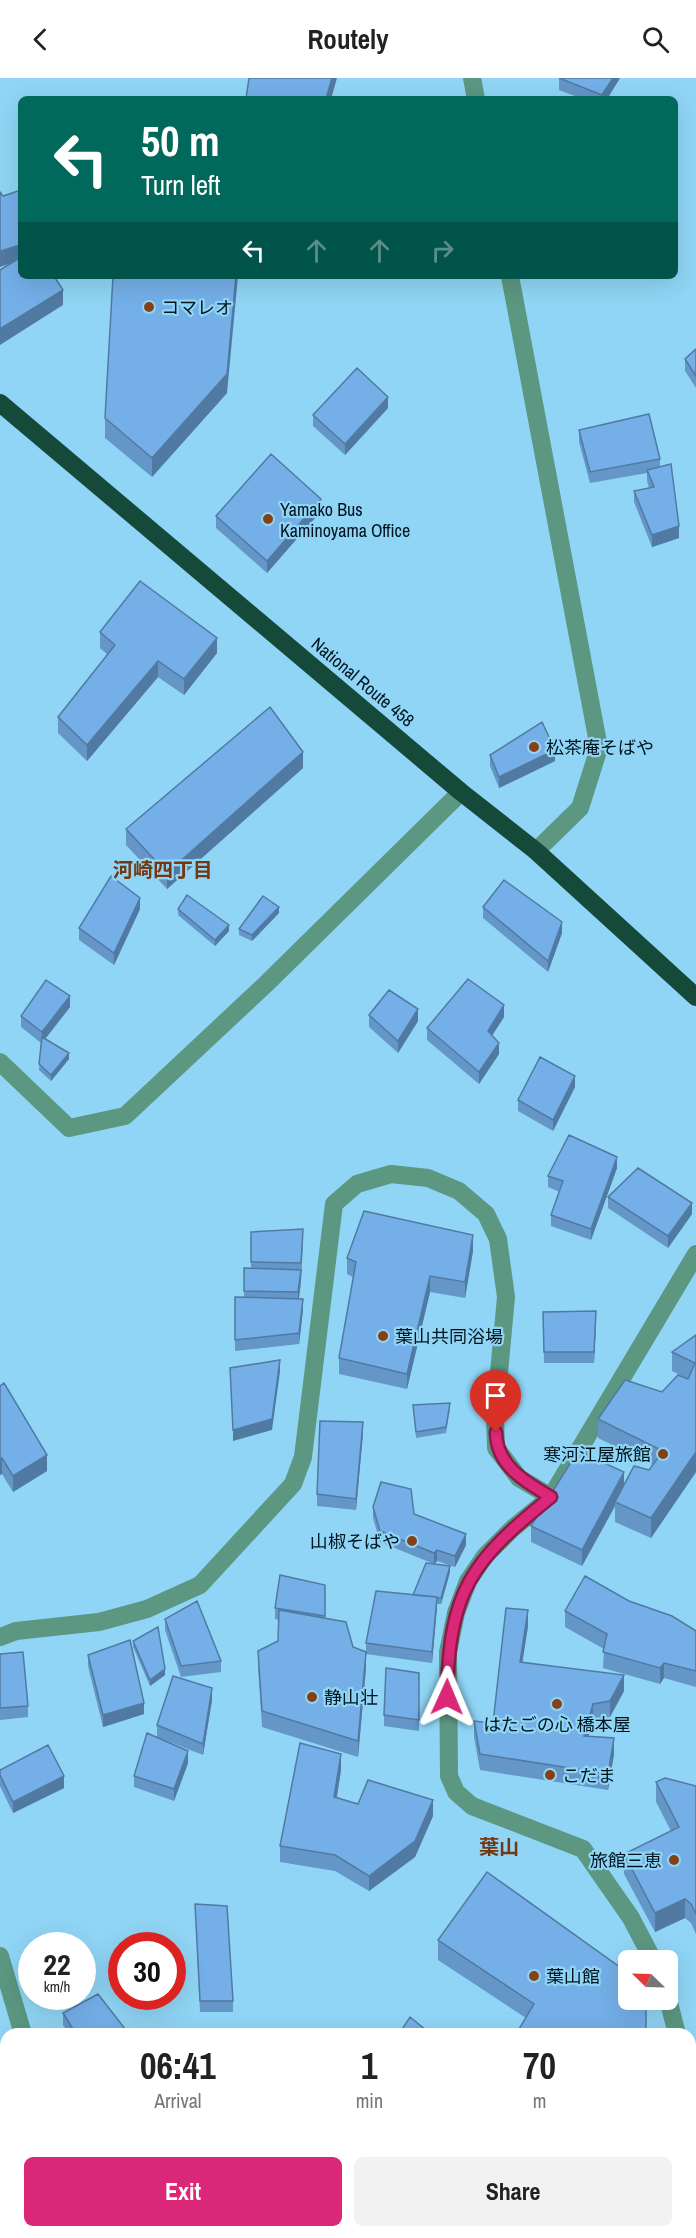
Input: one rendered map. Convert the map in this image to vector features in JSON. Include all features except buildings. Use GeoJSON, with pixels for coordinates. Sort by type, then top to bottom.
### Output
{"type":"FeatureCollection","features":[{"type":"Feature","properties":{"kind":"highway","name":"National Route 458"},"geometry":{"type":"LineString","coordinates":[[0,404],[461,792],[536,851],[696,997]]}},
{"type":"Feature","properties":{"kind":"street"},"geometry":{"type":"LineString","coordinates":[[472,78],[475,96]]}},
{"type":"Feature","properties":{"kind":"street"},"geometry":{"type":"LineString","coordinates":[[511,279],[599,748],[580,808],[536,851]]}},
{"type":"Feature","properties":{"kind":"street"},"geometry":{"type":"LineString","coordinates":[[0,1062],[69,1128],[125,1116],[266,984],[461,792]]}},
{"type":"Feature","properties":{"kind":"street"},"geometry":{"type":"LineString","coordinates":[[0,1637],[16,1631],[99,1622],[147,1609],[200,1585],[293,1484],[303,1457],[334,1204],[357,1184],[391,1174],[428,1178],[459,1191],[486,1214],[490,1222],[498,1239],[506,1297],[495,1416],[496,1449],[519,1478],[551,1497]]}},
{"type":"Feature","properties":{"kind":"street"},"geometry":{"type":"LineString","coordinates":[[648,1950],[631,1918],[583,1850],[472,1806],[456,1792],[449,1776],[448,1652],[456,1613],[468,1581],[485,1556],[513,1528],[551,1497],[696,1254]]}},
{"type":"Feature","properties":{"kind":"street"},"geometry":{"type":"LineString","coordinates":[[0,1956],[21,2028]]}},
{"type":"Feature","properties":{"kind":"street"},"geometry":{"type":"LineString","coordinates":[[671,2010],[675,2028]]}},
{"type":"Feature","properties":{"kind":"place","name":"コマレオ"},"geometry":{"type":"Point","coordinates":[149,307]}},
{"type":"Feature","properties":{"kind":"place","name":"Yamako Bus Kaminoyama Office"},"geometry":{"type":"Point","coordinates":[268,519]}},
{"type":"Feature","properties":{"kind":"place","name":"松茶庵そばや"},"geometry":{"type":"Point","coordinates":[534,747]}},
{"type":"Feature","properties":{"kind":"place","name":"葉山共同浴場"},"geometry":{"type":"Point","coordinates":[383,1336]}},
{"type":"Feature","properties":{"kind":"place","name":"寒河江屋旅館"},"geometry":{"type":"Point","coordinates":[663,1454]}},
{"type":"Feature","properties":{"kind":"place","name":"山椒そばや"},"geometry":{"type":"Point","coordinates":[412,1541]}},
{"type":"Feature","properties":{"kind":"place","name":"静山壮"},"geometry":{"type":"Point","coordinates":[312,1697]}},
{"type":"Feature","properties":{"kind":"place","name":"はたごの心 橋本屋"},"geometry":{"type":"Point","coordinates":[557,1704]}},
{"type":"Feature","properties":{"kind":"place","name":"こだま"},"geometry":{"type":"Point","coordinates":[550,1775]}},
{"type":"Feature","properties":{"kind":"place","name":"旅館三恵"},"geometry":{"type":"Point","coordinates":[674,1860]}},
{"type":"Feature","properties":{"kind":"place","name":"葉山館"},"geometry":{"type":"Point","coordinates":[534,1976]}},
{"type":"Feature","properties":{"kind":"district","name":"河崎四丁目"},"geometry":{"type":"Point","coordinates":[163,869]}},
{"type":"Feature","properties":{"kind":"district","name":"葉山"},"geometry":{"type":"Point","coordinates":[499,1846]}},
{"type":"Feature","properties":{"kind":"route"},"geometry":{"type":"LineString","coordinates":[[447,1697],[448,1652],[456,1613],[468,1581],[485,1556],[513,1528],[551,1497],[519,1478],[496,1449],[496,1432]]}}]}
